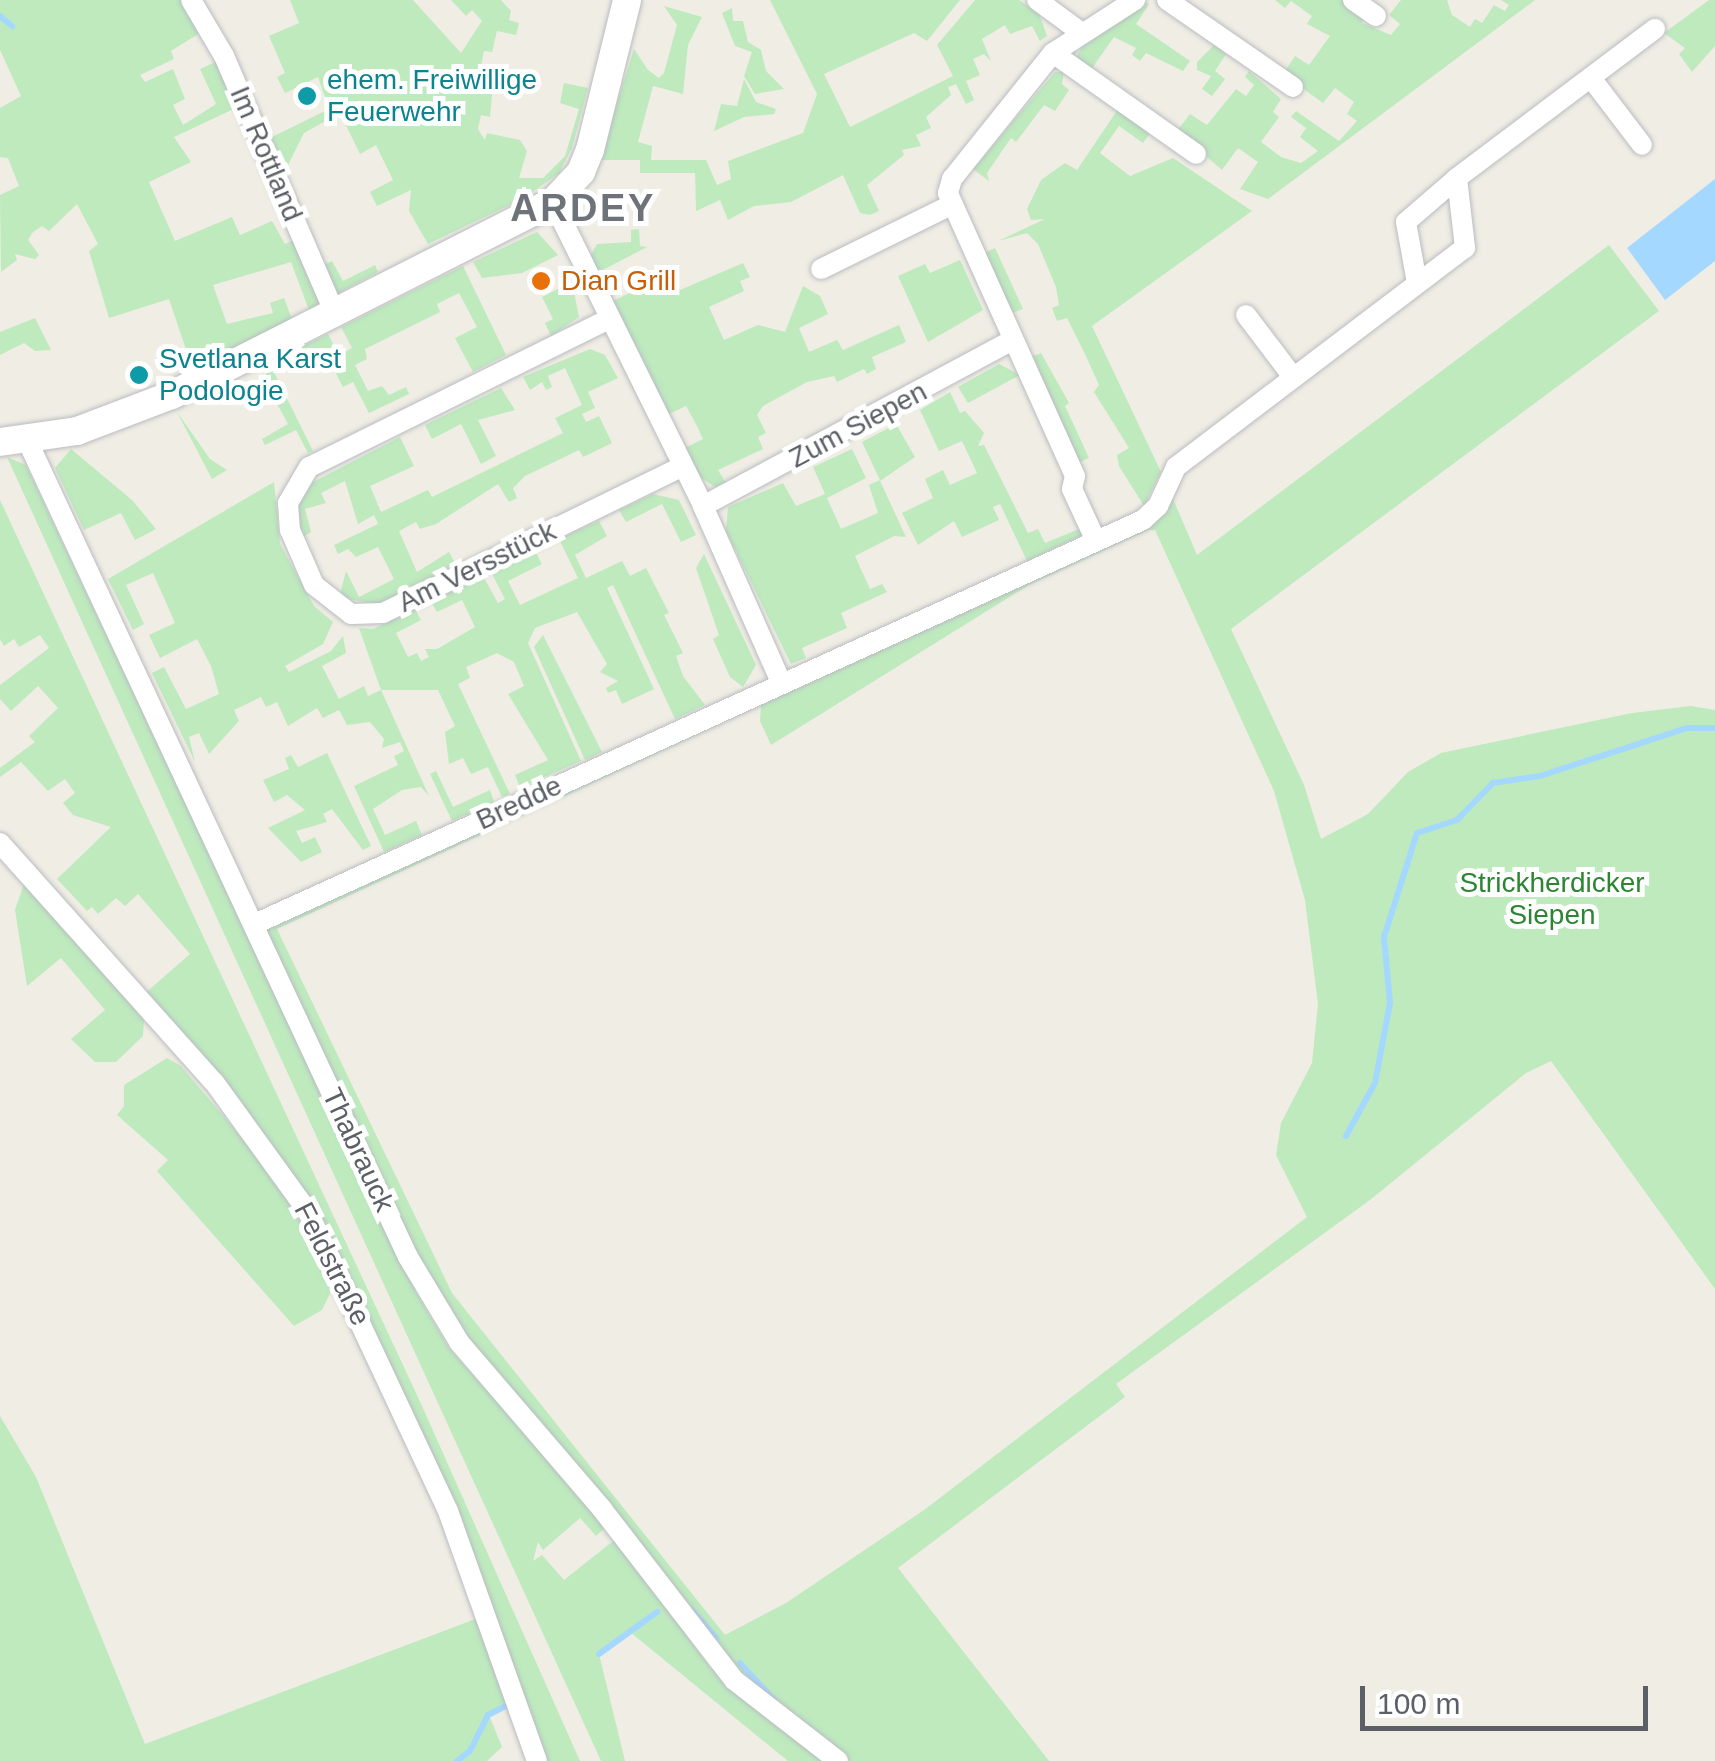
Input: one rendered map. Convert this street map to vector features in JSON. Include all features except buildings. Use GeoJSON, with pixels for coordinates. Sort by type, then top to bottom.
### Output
{"type":"FeatureCollection","features":[{"type":"Feature","properties":{"kind":"main road"},"geometry":{"type":"LineString","coordinates":[[13,441],[77,431],[172,396],[553,202],[581,172],[590,150],[627,0]]}},
{"type":"Feature","properties":{"kind":"street","name":"Im Rottland"},"geometry":{"type":"LineString","coordinates":[[192,0],[224,56],[334,312]]}},
{"type":"Feature","properties":{"kind":"street"},"geometry":{"type":"LineString","coordinates":[[1037,0],[1079,32]]}},
{"type":"Feature","properties":{"kind":"street"},"geometry":{"type":"LineString","coordinates":[[1096,541],[1072,488],[1074,476],[951,204],[952,179],[1053,52],[1134,0]]}},
{"type":"Feature","properties":{"kind":"street"},"geometry":{"type":"LineString","coordinates":[[1167,0],[1293,87]]}},
{"type":"Feature","properties":{"kind":"street"},"geometry":{"type":"LineString","coordinates":[[1353,0],[1376,16]]}},
{"type":"Feature","properties":{"kind":"street"},"geometry":{"type":"LineString","coordinates":[[1418,283],[1406,222],[1458,178],[1656,29]]}},
{"type":"Feature","properties":{"kind":"street"},"geometry":{"type":"LineString","coordinates":[[1053,52],[1196,154]]}},
{"type":"Feature","properties":{"kind":"street"},"geometry":{"type":"LineString","coordinates":[[1591,78],[1642,145]]}},
{"type":"Feature","properties":{"kind":"street"},"geometry":{"type":"LineString","coordinates":[[1246,315],[1293,377],[1468,246],[1458,178]]}},
{"type":"Feature","properties":{"kind":"street"},"geometry":{"type":"LineString","coordinates":[[553,202],[606,320],[703,506],[780,682]]}},
{"type":"Feature","properties":{"kind":"street"},"geometry":{"type":"LineString","coordinates":[[821,269],[951,204]]}},
{"type":"Feature","properties":{"kind":"street","name":"Am Versstück"},"geometry":{"type":"LineString","coordinates":[[606,320],[317,460],[293,486],[288,503],[290,530],[314,585],[352,614],[383,613],[681,467]]}},
{"type":"Feature","properties":{"kind":"street","name":"Zum Siepen"},"geometry":{"type":"LineString","coordinates":[[703,506],[1011,341]]}},
{"type":"Feature","properties":{"kind":"street","name":"Bredde"},"geometry":{"type":"LineString","coordinates":[[257,923],[1143,520],[1158,506],[1176,466],[1293,377]]}},
{"type":"Feature","properties":{"kind":"street","name":"Thabrauck"},"geometry":{"type":"LineString","coordinates":[[13,441],[257,923],[408,1257],[459,1342],[602,1509],[734,1680],[838,1761]]}},
{"type":"Feature","properties":{"kind":"street","name":"Feldstraße"},"geometry":{"type":"LineString","coordinates":[[0,843],[214,1082],[308,1212],[448,1511],[537,1761]]}},
{"type":"Feature","properties":{"kind":"green space"},"geometry":{"type":"Polygon","coordinates":[[[0,0],[186,0],[203,31],[171,51],[174,59],[140,75],[145,82],[173,69],[185,99],[173,105],[183,125],[216,104],[200,69],[218,61],[238,107],[174,137],[191,162],[149,182],[175,241],[232,217],[240,235],[272,221],[285,244],[295,240],[320,303],[309,310],[291,262],[213,285],[227,324],[273,313],[270,303],[284,298],[292,319],[193,370],[169,299],[109,318],[89,251],[98,244],[77,204],[49,231],[42,226],[33,232],[28,240],[39,255],[35,259],[15,254],[17,260],[1,272],[0,195],[19,186],[8,158],[0,157],[0,108],[21,96],[0,50],[0,0]]]}},
{"type":"Feature","properties":{"kind":"green space"},"geometry":{"type":"Polygon","coordinates":[[[290,0],[413,0],[461,53],[482,21],[472,10],[466,16],[451,0],[501,0],[511,11],[509,20],[519,23],[516,35],[497,31],[492,52],[484,51],[478,81],[493,84],[490,117],[481,115],[478,129],[485,140],[487,133],[520,140],[527,151],[519,178],[543,178],[565,156],[579,109],[560,103],[564,83],[588,88],[572,148],[559,173],[524,198],[428,244],[409,211],[411,190],[377,206],[370,192],[393,180],[376,145],[360,154],[340,113],[304,133],[279,183],[268,139],[329,109],[318,77],[285,93],[277,77],[285,73],[269,36],[299,23],[290,0]]]}},
{"type":"Feature","properties":{"kind":"green space"},"geometry":{"type":"Polygon","coordinates":[[[770,0],[960,0],[927,41],[914,33],[824,74],[850,127],[953,76],[937,45],[975,0],[1019,0],[1039,13],[1047,36],[1040,41],[1032,26],[1010,34],[1005,25],[982,39],[991,61],[984,54],[973,59],[980,75],[966,81],[974,100],[966,104],[956,84],[948,87],[951,95],[926,117],[931,128],[916,135],[921,146],[902,150],[904,155],[867,185],[879,211],[870,215],[860,213],[843,175],[791,202],[754,206],[728,220],[720,200],[696,211],[695,173],[640,173],[640,160],[599,160],[634,49],[648,70],[659,78],[664,73],[677,25],[664,6],[702,17],[688,45],[683,94],[653,86],[638,142],[652,146],[651,160],[706,160],[717,185],[731,179],[728,161],[803,133],[817,94],[770,0]]]}},
{"type":"Feature","properties":{"kind":"green space"},"geometry":{"type":"Polygon","coordinates":[[[1275,0],[1341,0],[1364,16],[1362,23],[1391,35],[1400,24],[1389,15],[1401,0],[1447,0],[1452,15],[1470,27],[1475,19],[1482,23],[1494,5],[1505,11],[1509,5],[1501,0],[1535,0],[1268,199],[1240,189],[1258,162],[1238,148],[1222,170],[1177,131],[1190,114],[1207,125],[1236,89],[1246,96],[1254,85],[1245,77],[1249,71],[1281,99],[1273,112],[1279,117],[1261,142],[1281,157],[1301,163],[1318,151],[1300,137],[1306,128],[1291,117],[1296,111],[1339,141],[1357,121],[1347,114],[1354,102],[1335,88],[1323,103],[1283,74],[1295,56],[1309,65],[1330,36],[1307,24],[1312,16],[1291,1],[1285,8],[1275,0]]]}},
{"type":"Feature","properties":{"kind":"green space"},"geometry":{"type":"Polygon","coordinates":[[[1709,0],[1715,0],[1715,46],[1692,72],[1679,54],[1685,48],[1664,33],[1709,0]]]}},
{"type":"Feature","properties":{"kind":"green space"},"geometry":{"type":"Polygon","coordinates":[[[1145,2],[1149,4],[1136,24],[1190,61],[1183,71],[1146,53],[1140,61],[1132,55],[1136,48],[1114,37],[1090,71],[1075,59],[1083,45],[1145,2]]]}},
{"type":"Feature","properties":{"kind":"green space"},"geometry":{"type":"Polygon","coordinates":[[[732,8],[733,21],[743,21],[748,42],[761,50],[766,71],[784,89],[755,94],[744,76],[752,52],[735,46],[722,13],[732,8]]]}},
{"type":"Feature","properties":{"kind":"green space"},"geometry":{"type":"Polygon","coordinates":[[[1214,45],[1226,54],[1215,71],[1225,79],[1212,96],[1202,89],[1211,76],[1197,70],[1197,62],[1214,45]]]}},
{"type":"Feature","properties":{"kind":"green space"},"geometry":{"type":"Polygon","coordinates":[[[1055,72],[1064,72],[1062,84],[1069,90],[1055,111],[1044,105],[1016,142],[1011,138],[987,173],[989,181],[973,169],[1055,72]]]}},
{"type":"Feature","properties":{"kind":"green space"},"geometry":{"type":"Polygon","coordinates":[[[744,79],[756,102],[776,109],[774,114],[744,117],[714,131],[721,104],[737,106],[744,79]]]}},
{"type":"Feature","properties":{"kind":"green space"},"geometry":{"type":"Polygon","coordinates":[[[1118,109],[1151,132],[1143,143],[1119,126],[1100,153],[1130,176],[1173,158],[1252,211],[1092,326],[1161,472],[1144,506],[1119,466],[1117,455],[1129,448],[1094,392],[1099,385],[1085,354],[1067,318],[1057,321],[1052,308],[1059,305],[1056,287],[1038,244],[1027,233],[998,241],[1045,219],[1031,220],[1027,209],[1041,180],[1065,163],[1077,170],[1118,109]]]}},
{"type":"Feature","properties":{"kind":"green space"},"geometry":{"type":"Polygon","coordinates":[[[639,229],[640,246],[647,247],[599,272],[590,256],[597,244],[631,242],[631,230],[639,229]]]}},
{"type":"Feature","properties":{"kind":"green space"},"geometry":{"type":"Polygon","coordinates":[[[537,232],[558,255],[522,273],[482,278],[473,262],[537,232]]]}},
{"type":"Feature","properties":{"kind":"green space","name":"Strickherdicker Siepen"},"geometry":{"type":"Polygon","coordinates":[[[1609,245],[1659,311],[1231,629],[1304,785],[1321,839],[1368,814],[1408,772],[1441,753],[1632,713],[1691,706],[1715,710],[1715,1289],[1551,1061],[1526,1073],[1370,1200],[1116,1384],[1125,1397],[898,1568],[1049,1761],[788,1761],[630,1632],[599,1654],[625,1761],[601,1761],[7,457],[26,465],[417,1294],[449,1348],[607,1526],[596,1536],[580,1518],[543,1550],[538,1542],[533,1561],[542,1555],[564,1580],[617,1538],[711,1669],[718,1662],[459,1342],[257,923],[1173,499],[1197,555],[1609,245]],[[1155,530],[1029,585],[771,745],[760,721],[761,705],[277,929],[452,1293],[725,1635],[786,1603],[924,1510],[1307,1217],[1276,1155],[1281,1123],[1312,1063],[1318,1004],[1305,900],[1274,791],[1155,530]]]}},
{"type":"Feature","properties":{"kind":"green space"},"geometry":{"type":"Polygon","coordinates":[[[995,248],[1023,309],[1009,314],[982,254],[995,248]]]}},
{"type":"Feature","properties":{"kind":"green space"},"geometry":{"type":"Polygon","coordinates":[[[960,260],[983,310],[928,342],[898,276],[925,264],[930,273],[960,260]]]}},
{"type":"Feature","properties":{"kind":"green space"},"geometry":{"type":"Polygon","coordinates":[[[332,261],[343,281],[375,265],[378,272],[335,295],[319,267],[332,261]]]}},
{"type":"Feature","properties":{"kind":"green space"},"geometry":{"type":"Polygon","coordinates":[[[743,263],[750,277],[740,281],[744,291],[709,307],[724,340],[758,325],[785,332],[803,286],[820,296],[828,314],[799,328],[809,352],[837,340],[843,350],[899,325],[906,342],[872,357],[876,369],[867,374],[864,369],[837,382],[834,376],[807,382],[763,406],[757,415],[766,433],[758,437],[763,449],[718,470],[726,483],[715,487],[701,478],[685,448],[703,439],[686,406],[669,414],[611,302],[661,278],[673,276],[680,290],[743,263]]]}},
{"type":"Feature","properties":{"kind":"green space"},"geometry":{"type":"Polygon","coordinates":[[[463,266],[506,355],[473,372],[455,338],[477,327],[459,293],[437,304],[440,312],[365,349],[367,359],[355,365],[368,391],[382,386],[389,395],[406,387],[409,394],[369,413],[353,382],[343,387],[324,350],[303,360],[295,350],[328,334],[339,355],[352,348],[341,327],[463,266]]]}},
{"type":"Feature","properties":{"kind":"green space"},"geometry":{"type":"Polygon","coordinates":[[[572,282],[579,317],[551,336],[545,323],[553,319],[542,297],[572,282]]]}},
{"type":"Feature","properties":{"kind":"green space"},"geometry":{"type":"Polygon","coordinates":[[[35,318],[51,350],[35,351],[24,343],[0,355],[0,332],[35,318]]]}},
{"type":"Feature","properties":{"kind":"green space"},"geometry":{"type":"Polygon","coordinates":[[[590,349],[605,355],[618,378],[588,392],[595,408],[582,414],[586,422],[599,416],[612,443],[583,457],[579,450],[525,476],[513,488],[517,498],[509,502],[498,484],[436,524],[420,529],[416,522],[399,531],[417,572],[449,552],[457,567],[379,604],[339,598],[346,571],[359,597],[394,579],[378,547],[356,557],[348,549],[338,554],[334,545],[378,524],[374,515],[358,524],[345,481],[321,493],[326,503],[305,509],[311,532],[302,538],[298,507],[313,482],[400,437],[414,466],[370,486],[381,512],[428,490],[432,497],[563,433],[555,418],[582,405],[565,368],[548,376],[552,387],[546,390],[542,382],[530,390],[523,377],[590,349]]]}},
{"type":"Feature","properties":{"kind":"green space"},"geometry":{"type":"Polygon","coordinates":[[[1041,353],[1069,403],[1065,406],[1089,458],[1075,464],[1027,358],[1041,353]]]}},
{"type":"Feature","properties":{"kind":"green space"},"geometry":{"type":"Polygon","coordinates":[[[270,364],[313,451],[308,453],[296,430],[265,445],[262,439],[288,424],[269,389],[265,368],[270,364]]]}},
{"type":"Feature","properties":{"kind":"green space"},"geometry":{"type":"Polygon","coordinates":[[[999,364],[1020,375],[968,403],[958,387],[999,364]]]}},
{"type":"Feature","properties":{"kind":"green space"},"geometry":{"type":"Polygon","coordinates":[[[501,388],[515,410],[478,420],[496,456],[481,464],[461,424],[432,439],[425,425],[501,388]]]}},
{"type":"Feature","properties":{"kind":"green space"},"geometry":{"type":"Polygon","coordinates":[[[950,392],[960,413],[965,411],[984,433],[978,446],[984,445],[1028,533],[1038,529],[1045,543],[1084,527],[1086,533],[1027,561],[1000,504],[993,507],[999,520],[962,537],[954,521],[918,545],[902,513],[933,498],[925,479],[943,470],[950,485],[977,473],[962,441],[939,451],[920,410],[950,392]]]}},
{"type":"Feature","properties":{"kind":"green space"},"geometry":{"type":"Polygon","coordinates":[[[177,412],[210,459],[227,470],[212,479],[177,412]]]}},
{"type":"Feature","properties":{"kind":"green space"},"geometry":{"type":"Polygon","coordinates":[[[896,424],[915,457],[880,481],[906,537],[894,536],[855,556],[870,589],[882,584],[887,592],[841,613],[847,628],[802,648],[806,658],[791,664],[726,531],[728,507],[783,483],[796,506],[825,494],[813,467],[852,449],[866,478],[827,498],[841,529],[878,513],[869,485],[880,480],[862,442],[896,424]]]}},
{"type":"Feature","properties":{"kind":"green space"},"geometry":{"type":"Polygon","coordinates":[[[71,449],[132,500],[156,529],[135,540],[121,513],[84,530],[55,468],[71,449]]]}},
{"type":"Feature","properties":{"kind":"green space"},"geometry":{"type":"Polygon","coordinates":[[[274,482],[280,544],[314,606],[333,622],[323,644],[285,666],[289,672],[331,651],[343,636],[346,653],[322,666],[339,699],[364,686],[368,696],[381,690],[429,796],[421,787],[402,790],[373,809],[385,835],[416,821],[422,835],[384,852],[354,786],[398,765],[394,756],[404,751],[400,742],[382,748],[384,739],[370,722],[347,725],[339,710],[323,718],[317,708],[288,726],[277,702],[266,707],[261,697],[234,710],[239,721],[209,754],[199,733],[189,737],[195,762],[152,673],[164,667],[186,709],[219,694],[211,666],[197,639],[160,658],[149,635],[175,623],[153,573],[126,585],[144,624],[133,630],[108,579],[274,482]]]}},
{"type":"Feature","properties":{"kind":"green space"},"geometry":{"type":"Polygon","coordinates":[[[653,494],[679,500],[696,535],[681,542],[662,504],[626,522],[619,510],[653,494]]]}},
{"type":"Feature","properties":{"kind":"green space"},"geometry":{"type":"Polygon","coordinates":[[[0,500],[422,1406],[580,1761],[543,1761],[513,1702],[489,1715],[502,1747],[487,1761],[0,1761],[0,1416],[36,1477],[145,1744],[486,1615],[308,1212],[143,995],[190,954],[138,894],[125,906],[116,898],[98,914],[92,907],[87,911],[57,879],[111,827],[73,815],[63,803],[75,793],[65,779],[48,791],[21,762],[0,777],[0,768],[35,742],[29,736],[58,708],[38,686],[11,711],[0,699],[0,685],[49,648],[40,635],[19,647],[14,639],[4,646],[0,639],[0,500]]]}},
{"type":"Feature","properties":{"kind":"green space"},"geometry":{"type":"Polygon","coordinates":[[[599,521],[607,536],[575,555],[586,578],[622,561],[630,576],[646,568],[669,613],[664,615],[683,653],[676,656],[683,676],[705,705],[675,719],[613,585],[607,588],[654,689],[622,704],[616,690],[608,693],[606,688],[618,681],[600,672],[607,664],[577,612],[535,628],[528,643],[581,761],[520,788],[515,775],[548,760],[508,694],[524,686],[514,662],[497,653],[466,667],[470,678],[458,684],[510,794],[502,797],[488,767],[471,774],[463,758],[449,764],[445,732],[455,726],[438,690],[381,690],[359,628],[373,629],[415,609],[421,620],[396,633],[408,657],[417,653],[421,661],[429,657],[425,649],[437,649],[475,627],[462,600],[437,612],[431,602],[483,576],[498,603],[505,599],[491,572],[535,551],[542,564],[508,581],[520,605],[578,578],[559,539],[599,521]]]}},
{"type":"Feature","properties":{"kind":"green space"},"geometry":{"type":"Polygon","coordinates":[[[704,554],[756,665],[743,687],[730,677],[713,639],[719,635],[696,568],[704,554]]]}},
{"type":"Feature","properties":{"kind":"green space"},"geometry":{"type":"Polygon","coordinates":[[[543,635],[602,752],[585,760],[534,647],[543,635]]]}},
{"type":"Feature","properties":{"kind":"green space"},"geometry":{"type":"Polygon","coordinates":[[[327,753],[371,846],[363,850],[332,809],[323,814],[327,822],[296,831],[302,843],[315,837],[322,852],[301,862],[268,828],[305,810],[287,795],[274,802],[263,780],[289,769],[285,758],[291,755],[298,767],[327,753]]]}},
{"type":"Feature","properties":{"kind":"green space"},"geometry":{"type":"Polygon","coordinates":[[[436,771],[453,807],[490,790],[494,802],[452,821],[430,774],[436,771]]]}},
{"type":"Feature","properties":{"kind":"green space"},"geometry":{"type":"Polygon","coordinates":[[[24,884],[144,1019],[143,1036],[116,1062],[95,1062],[71,1039],[105,1010],[61,958],[27,986],[15,910],[24,884]]]}},
{"type":"Feature","properties":{"kind":"green space"},"geometry":{"type":"Polygon","coordinates":[[[167,1058],[181,1066],[273,1175],[335,1283],[322,1310],[294,1326],[157,1171],[168,1160],[117,1115],[124,1106],[124,1085],[167,1058]]]}},
{"type":"Feature","properties":{"kind":"water"},"geometry":{"type":"Polygon","coordinates":[[[1715,179],[1715,261],[1665,300],[1627,248],[1715,179]]]}},
{"type":"Feature","properties":{"kind":"waterway"},"geometry":{"type":"LineString","coordinates":[[0,16],[12,26]]}},
{"type":"Feature","properties":{"kind":"waterway"},"geometry":{"type":"LineString","coordinates":[[1346,1136],[1375,1083],[1390,1003],[1384,937],[1417,833],[1457,820],[1493,783],[1540,776],[1687,728],[1715,728]]}},
{"type":"Feature","properties":{"kind":"waterway"},"geometry":{"type":"LineString","coordinates":[[692,1610],[716,1638]]}},
{"type":"Feature","properties":{"kind":"waterway"},"geometry":{"type":"LineString","coordinates":[[599,1654],[657,1612]]}},
{"type":"Feature","properties":{"kind":"waterway"},"geometry":{"type":"LineString","coordinates":[[740,1663],[774,1700]]}},
{"type":"Feature","properties":{"kind":"waterway"},"geometry":{"type":"LineString","coordinates":[[457,1761],[470,1751],[488,1715],[513,1702]]}},
{"type":"Feature","properties":{"kind":"place","name":"ehem. Freiwillige Feuerwehr"},"geometry":{"type":"Point","coordinates":[307,96]}},
{"type":"Feature","properties":{"kind":"place","name":"Dian Grill"},"geometry":{"type":"Point","coordinates":[541,281]}},
{"type":"Feature","properties":{"kind":"place","name":"Svetlana Karst Podologie"},"geometry":{"type":"Point","coordinates":[139,375]}},
{"type":"Feature","properties":{"kind":"district","name":"ARDEY"},"geometry":{"type":"Point","coordinates":[583,209]}}]}
